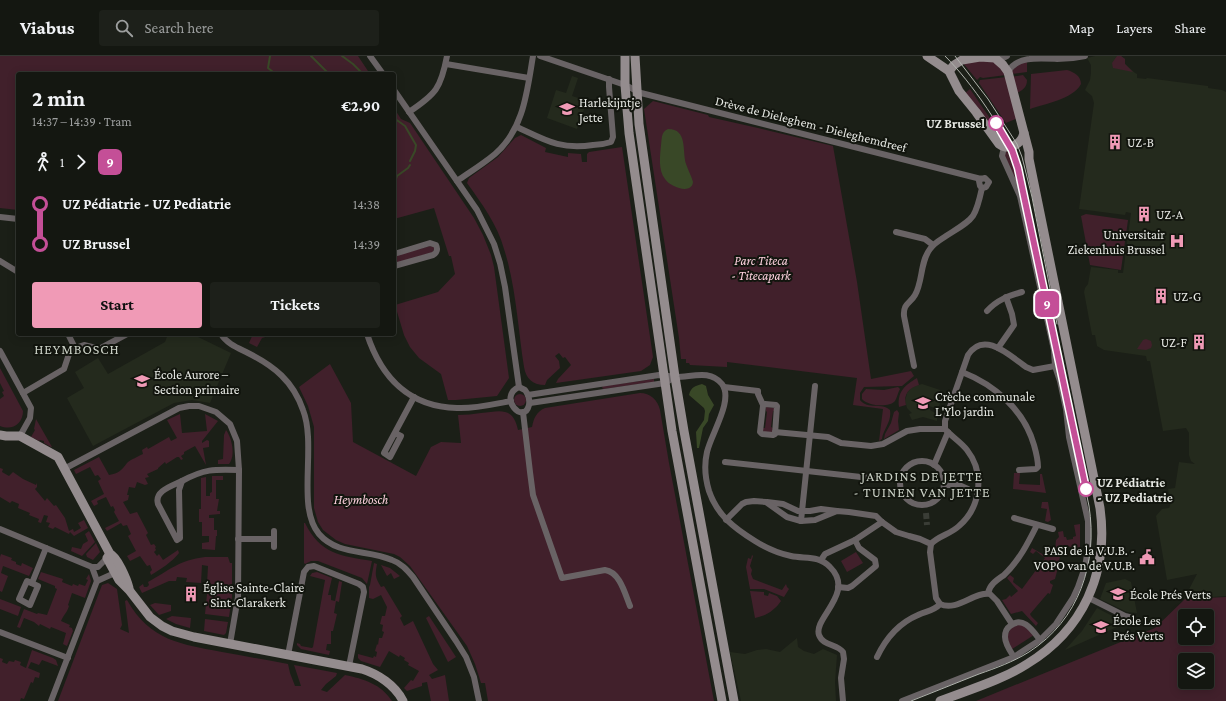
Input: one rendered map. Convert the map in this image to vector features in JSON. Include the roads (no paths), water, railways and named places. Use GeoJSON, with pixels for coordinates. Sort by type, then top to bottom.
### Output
{"type":"FeatureCollection","features":[{"type":"Feature","properties":{"kind":"street"},"geometry":{"type":"LineString","coordinates":[[370,56],[382,72]]}},
{"type":"Feature","properties":{"kind":"street"},"geometry":{"type":"LineString","coordinates":[[409,112],[427,100],[436,90],[443,76],[447,56]]}},
{"type":"Feature","properties":{"kind":"street"},"geometry":{"type":"LineString","coordinates":[[457,180],[490,159],[499,151],[517,127],[523,111],[533,56]]}},
{"type":"Feature","properties":{"kind":"street","name":"Drève de Dieleghem - Dieleghemdreef"},"geometry":{"type":"LineString","coordinates":[[540,56],[609,79],[637,91],[981,179],[979,184],[982,188],[974,217],[933,245]]}},
{"type":"Feature","properties":{"kind":"street"},"geometry":{"type":"LineString","coordinates":[[624,56],[629,133],[672,431],[722,701]]}},
{"type":"Feature","properties":{"kind":"street"},"geometry":{"type":"LineString","coordinates":[[635,56],[639,124],[686,446],[734,701]]}},
{"type":"Feature","properties":{"kind":"street"},"geometry":{"type":"LineString","coordinates":[[927,56],[949,70],[959,91],[976,112],[996,142],[1027,156],[1029,159]]}},
{"type":"Feature","properties":{"kind":"street"},"geometry":{"type":"LineString","coordinates":[[949,70],[962,60],[980,58],[1001,59],[1007,56]]}},
{"type":"Feature","properties":{"kind":"street"},"geometry":{"type":"LineString","coordinates":[[1008,72],[1014,62],[1024,57],[1039,56],[1059,59],[1085,56]]}},
{"type":"Feature","properties":{"kind":"street"},"geometry":{"type":"LineString","coordinates":[[940,701],[1014,672],[1038,657],[1065,634],[1088,598],[1096,580],[1100,562],[1103,534],[1102,518],[1029,159],[1029,152],[1008,72],[1000,62],[994,58]]}},
{"type":"Feature","properties":{"kind":"street"},"geometry":{"type":"LineString","coordinates":[[446,64],[529,78]]}},
{"type":"Feature","properties":{"kind":"street"},"geometry":{"type":"LineString","coordinates":[[517,127],[551,143],[563,146],[583,147],[611,142],[613,137],[609,79]]}},
{"type":"Feature","properties":{"kind":"street"},"geometry":{"type":"LineString","coordinates":[[396,93],[457,180],[486,225],[497,252],[505,287],[519,387]]}},
{"type":"Feature","properties":{"kind":"street"},"geometry":{"type":"LineString","coordinates":[[902,701],[1014,657],[1040,640],[1059,620],[1075,595],[1084,572],[1088,546],[1088,521],[1069,437],[1066,409],[1055,366],[1054,350],[1020,196],[1002,156],[1009,147],[1021,140],[1024,133]]}},
{"type":"Feature","properties":{"kind":"street"},"geometry":{"type":"LineString","coordinates":[[0,217],[16,219]]}},
{"type":"Feature","properties":{"kind":"street"},"geometry":{"type":"LineString","coordinates":[[896,232],[925,239],[933,245],[927,254],[915,296],[904,308],[904,316],[914,366]]}},
{"type":"Feature","properties":{"kind":"street"},"geometry":{"type":"LineString","coordinates":[[396,253],[430,243],[436,245],[437,249],[433,255],[396,265]]}},
{"type":"Feature","properties":{"kind":"street"},"geometry":{"type":"LineString","coordinates":[[0,261],[16,271]]}},
{"type":"Feature","properties":{"kind":"street"},"geometry":{"type":"LineString","coordinates":[[987,311],[995,303],[1006,297],[1022,292]]}},
{"type":"Feature","properties":{"kind":"street"},"geometry":{"type":"LineString","coordinates":[[998,348],[1014,325],[1006,297]]}},
{"type":"Feature","properties":{"kind":"street"},"geometry":{"type":"LineString","coordinates":[[69,336],[76,348]]}},
{"type":"Feature","properties":{"kind":"street"},"geometry":{"type":"LineString","coordinates":[[23,393],[64,369],[69,354],[76,348],[84,345],[101,348],[123,336]]}},
{"type":"Feature","properties":{"kind":"street"},"geometry":{"type":"LineString","coordinates":[[223,336],[228,342],[272,366],[285,378],[299,399],[306,417],[308,432],[309,514],[319,534],[328,542],[340,548],[386,557],[405,568],[413,577],[462,650],[472,671],[479,701]]}},
{"type":"Feature","properties":{"kind":"street"},"geometry":{"type":"LineString","coordinates":[[368,336],[374,354],[386,374],[401,389],[414,397],[437,406],[458,408],[511,401]]}},
{"type":"Feature","properties":{"kind":"street"},"geometry":{"type":"LineString","coordinates":[[934,465],[946,431],[945,418],[968,355],[975,347],[986,344],[998,348],[1028,369],[1035,370],[1055,366]]}},
{"type":"Feature","properties":{"kind":"street"},"geometry":{"type":"LineString","coordinates":[[0,351],[32,411],[30,418],[20,436]]}},
{"type":"Feature","properties":{"kind":"street"},"geometry":{"type":"LineString","coordinates":[[962,372],[993,389],[1016,409],[1027,425],[1037,455],[1038,467],[1036,469],[1019,470]]}},
{"type":"Feature","properties":{"kind":"street"},"geometry":{"type":"LineString","coordinates":[[530,403],[698,374],[709,375],[717,379],[724,387],[726,402],[709,445],[705,469],[707,485],[713,501],[726,520],[738,530],[777,552],[797,557],[821,560],[833,570],[838,580],[838,588],[836,596],[818,631],[823,641],[843,652],[841,684],[843,701]]}},
{"type":"Feature","properties":{"kind":"street"},"geometry":{"type":"LineString","coordinates":[[528,395],[665,379]]}},
{"type":"Feature","properties":{"kind":"street"},"geometry":{"type":"LineString","coordinates":[[801,521],[815,386]]}},
{"type":"Feature","properties":{"kind":"street"},"geometry":{"type":"LineString","coordinates":[[519,387],[525,390],[530,403],[527,409],[523,412],[516,411],[511,401],[512,394],[519,387]]}},
{"type":"Feature","properties":{"kind":"street"},"geometry":{"type":"LineString","coordinates":[[724,387],[758,391],[758,394],[764,404],[760,432],[762,434],[772,435],[775,432],[810,435],[828,437],[843,443],[873,446],[883,444],[907,430],[920,429],[946,431],[962,444],[972,457],[978,473],[978,490],[975,504],[965,520],[952,532],[931,544],[930,552],[936,598],[940,604],[948,606],[988,593]]}},
{"type":"Feature","properties":{"kind":"street"},"geometry":{"type":"LineString","coordinates":[[395,433],[414,397]]}},
{"type":"Feature","properties":{"kind":"street"},"geometry":{"type":"LineString","coordinates":[[764,404],[777,406],[775,432]]}},
{"type":"Feature","properties":{"kind":"street"},"geometry":{"type":"LineString","coordinates":[[64,469],[174,410],[194,406],[204,407],[216,412],[230,424],[237,441],[239,470],[238,603],[230,644]]}},
{"type":"Feature","properties":{"kind":"street"},"geometry":{"type":"LineString","coordinates":[[523,412],[534,494],[539,514],[562,578],[605,570],[611,572],[616,575],[630,606]]}},
{"type":"Feature","properties":{"kind":"street"},"geometry":{"type":"LineString","coordinates":[[3,436],[20,436],[56,456],[108,556]]}},
{"type":"Feature","properties":{"kind":"street"},"geometry":{"type":"LineString","coordinates":[[725,462],[879,479]]}},
{"type":"Feature","properties":{"kind":"street"},"geometry":{"type":"LineString","coordinates":[[923,462],[934,465],[942,474],[944,485],[940,496],[934,502],[926,505],[916,504],[908,499],[902,491],[901,481],[905,471],[913,464],[923,462]]}},
{"type":"Feature","properties":{"kind":"street"},"geometry":{"type":"LineString","coordinates":[[182,481],[179,490],[180,538],[177,540],[158,504],[157,500],[161,492],[182,481],[202,471],[218,469],[239,470]]}},
{"type":"Feature","properties":{"kind":"street"},"geometry":{"type":"LineString","coordinates":[[944,485],[959,485],[968,489]]}},
{"type":"Feature","properties":{"kind":"street"},"geometry":{"type":"LineString","coordinates":[[726,520],[746,502],[754,501],[783,504],[794,510],[802,511],[821,509],[838,510],[876,516],[882,522],[902,534],[931,544]]}},
{"type":"Feature","properties":{"kind":"street"},"geometry":{"type":"LineString","coordinates":[[766,502],[787,517],[801,521],[815,520],[838,510]]}},
{"type":"Feature","properties":{"kind":"street"},"geometry":{"type":"LineString","coordinates":[[926,505],[926,513]]}},
{"type":"Feature","properties":{"kind":"street"},"geometry":{"type":"LineString","coordinates":[[1014,518],[1053,529]]}},
{"type":"Feature","properties":{"kind":"street"},"geometry":{"type":"LineString","coordinates":[[821,560],[825,554],[855,540],[882,522]]}},
{"type":"Feature","properties":{"kind":"street"},"geometry":{"type":"LineString","coordinates":[[988,593],[992,585],[1005,573],[1022,553],[1037,525]]}},
{"type":"Feature","properties":{"kind":"street"},"geometry":{"type":"LineString","coordinates":[[0,529],[92,567],[98,567],[108,556],[113,555],[117,569],[127,582],[129,590],[150,617],[167,628],[194,637],[349,666],[367,671],[381,678],[393,687],[403,701]]}},
{"type":"Feature","properties":{"kind":"street"},"geometry":{"type":"LineString","coordinates":[[274,531],[274,547]]}},
{"type":"Feature","properties":{"kind":"street"},"geometry":{"type":"LineString","coordinates":[[238,539],[274,539]]}},
{"type":"Feature","properties":{"kind":"street"},"geometry":{"type":"LineString","coordinates":[[838,588],[848,588],[852,586],[876,566],[875,560],[859,548],[855,540]]}},
{"type":"Feature","properties":{"kind":"street"},"geometry":{"type":"LineString","coordinates":[[32,583],[46,548]]}},
{"type":"Feature","properties":{"kind":"street"},"geometry":{"type":"LineString","coordinates":[[288,655],[304,572],[308,567],[314,566],[359,584],[363,588],[364,592],[349,666]]}},
{"type":"Feature","properties":{"kind":"street"},"geometry":{"type":"LineString","coordinates":[[51,701],[97,581],[92,567]]}},
{"type":"Feature","properties":{"kind":"street"},"geometry":{"type":"LineString","coordinates":[[97,581],[117,569]]}},
{"type":"Feature","properties":{"kind":"street"},"geometry":{"type":"LineString","coordinates":[[988,593],[995,599],[1012,624]]}},
{"type":"Feature","properties":{"kind":"street"},"geometry":{"type":"LineString","coordinates":[[1088,598],[1125,616],[1133,618]]}},
{"type":"Feature","properties":{"kind":"street"},"geometry":{"type":"LineString","coordinates":[[877,657],[883,646],[898,627],[910,618],[937,608],[940,604]]}},
{"type":"Feature","properties":{"kind":"street"},"geometry":{"type":"LineString","coordinates":[[1014,657],[1005,637],[1006,630],[1012,624],[1019,622],[1026,624],[1032,629],[1040,640]]}},
{"type":"Feature","properties":{"kind":"street"},"geometry":{"type":"LineString","coordinates":[[0,632],[68,658]]}},
{"type":"Feature","properties":{"kind":"waterway"},"geometry":{"type":"LineString","coordinates":[[270,56],[268,68],[273,72]]}},
{"type":"Feature","properties":{"kind":"waterway"},"geometry":{"type":"LineString","coordinates":[[311,56],[327,72]]}},
{"type":"Feature","properties":{"kind":"waterway"},"geometry":{"type":"LineString","coordinates":[[342,56],[361,72]]}},
{"type":"Feature","properties":{"kind":"waterway"},"geometry":{"type":"LineString","coordinates":[[396,119],[405,126],[416,145],[410,161]]}},
{"type":"Feature","properties":{"kind":"waterway"},"geometry":{"type":"LineString","coordinates":[[396,179],[397,176],[410,165]]}},
{"type":"Feature","properties":{"kind":"tunnel"},"geometry":{"type":"LineString","coordinates":[[926,513],[927,525]]}},
{"type":"Feature","properties":{"kind":"tram line"},"geometry":{"type":"LineString","coordinates":[[911,701],[1011,662],[1023,656],[1046,639],[1061,624],[1072,607],[1081,588],[1087,569],[1090,548],[1091,527],[1089,506],[1018,167],[1013,153],[987,108],[966,80],[945,56]]}},
{"type":"Feature","properties":{"kind":"tram line"},"geometry":{"type":"LineString","coordinates":[[955,56],[988,99],[1017,144],[1022,157],[1032,197],[1057,324]]}},
{"type":"Feature","properties":{"kind":"tram line","name":"9"},"geometry":{"type":"LineString","coordinates":[[996,123],[1012,150],[1018,168],[1086,489]]}},
{"type":"Feature","properties":{"kind":"place","name":"Harlekijntje Jette"},"geometry":{"type":"Point","coordinates":[567,109]}},
{"type":"Feature","properties":{"kind":"place","name":"UZ Brussel"},"geometry":{"type":"Point","coordinates":[996,123]}},
{"type":"Feature","properties":{"kind":"place","name":"UZ-B"},"geometry":{"type":"Point","coordinates":[1115,142]}},
{"type":"Feature","properties":{"kind":"place","name":"UZ-A"},"geometry":{"type":"Point","coordinates":[1144,214]}},
{"type":"Feature","properties":{"kind":"place","name":"Universitair Ziekenhuis Brussel"},"geometry":{"type":"Point","coordinates":[1177,241]}},
{"type":"Feature","properties":{"kind":"place","name":"UZ-G"},"geometry":{"type":"Point","coordinates":[1161,296]}},
{"type":"Feature","properties":{"kind":"place","name":"UZ-F"},"geometry":{"type":"Point","coordinates":[1199,342]}},
{"type":"Feature","properties":{"kind":"place","name":"École Aurore – Section primaire"},"geometry":{"type":"Point","coordinates":[142,381]}},
{"type":"Feature","properties":{"kind":"place","name":"Crèche communale L'Ylo jardin"},"geometry":{"type":"Point","coordinates":[923,403]}},
{"type":"Feature","properties":{"kind":"place","name":"UZ Pédiatrie - UZ Pediatrie"},"geometry":{"type":"Point","coordinates":[1086,489]}},
{"type":"Feature","properties":{"kind":"place","name":"PASI de la V.U.B. - VOPO van de V.U.B."},"geometry":{"type":"Point","coordinates":[1147,557]}},
{"type":"Feature","properties":{"kind":"place","name":"Église Sainte-Claire - Sint-Clarakerk"},"geometry":{"type":"Point","coordinates":[191,594]}},
{"type":"Feature","properties":{"kind":"place","name":"École Prés Verts"},"geometry":{"type":"Point","coordinates":[1118,594]}},
{"type":"Feature","properties":{"kind":"place","name":"École Les Prés Verts"},"geometry":{"type":"Point","coordinates":[1101,627]}},
{"type":"Feature","properties":{"kind":"district","name":"HEYMBOSCH"},"geometry":{"type":"Point","coordinates":[77,349]}},
{"type":"Feature","properties":{"kind":"district","name":"JARDINS DE JETTE - TUINEN VAN JETTE"},"geometry":{"type":"Point","coordinates":[922,484]}},
{"type":"Feature","properties":{"kind":"park label","name":"Parc Titeca - Titecapark"},"geometry":{"type":"Point","coordinates":[761,268]}},
{"type":"Feature","properties":{"kind":"park label","name":"Heymbosch"},"geometry":{"type":"Point","coordinates":[361,499]}}]}
